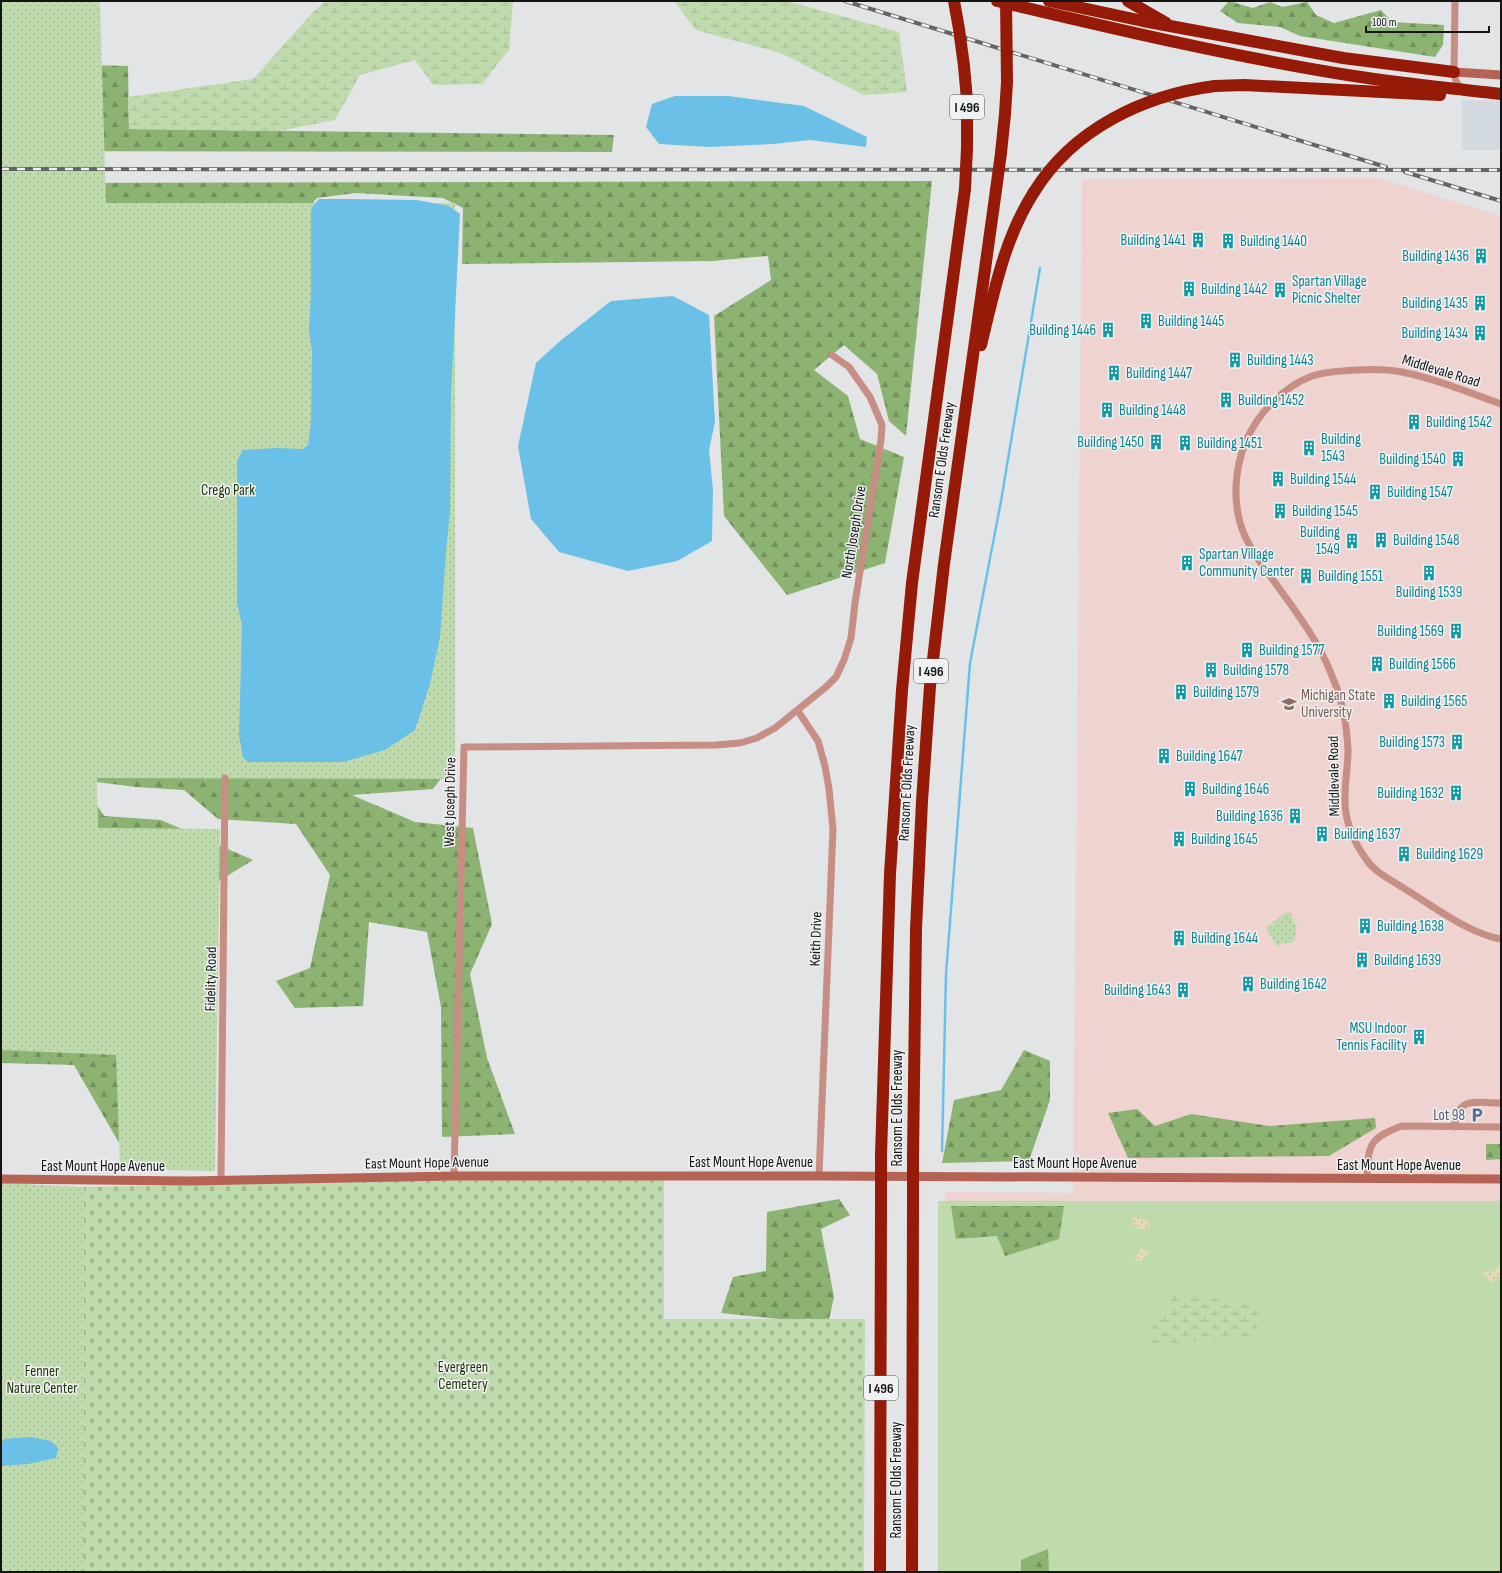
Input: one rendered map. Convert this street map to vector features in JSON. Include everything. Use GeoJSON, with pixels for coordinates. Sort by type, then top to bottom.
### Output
{"type":"FeatureCollection","features":[{"type":"Feature","properties":{"kind":"highway","name":"Ransom E Olds Freeway"},"geometry":{"type":"LineString","coordinates":[[880,1572],[881,1155],[890,874],[902,690],[912,583],[965,188],[967,100],[964,66],[954,1]]}},
{"type":"Feature","properties":{"kind":"highway"},"geometry":{"type":"LineString","coordinates":[[997,1],[1238,55],[1352,76],[1501,95]]}},
{"type":"Feature","properties":{"kind":"highway","name":"Ransom E Olds Freeway"},"geometry":{"type":"LineString","coordinates":[[912,1572],[913,1157],[916,929],[926,737],[935,634],[1001,153],[1007,82],[1006,1]]}},
{"type":"Feature","properties":{"kind":"highway"},"geometry":{"type":"LineString","coordinates":[[1049,1],[1143,21],[1343,58],[1454,72]]}},
{"type":"Feature","properties":{"kind":"highway"},"geometry":{"type":"LineString","coordinates":[[1128,1],[1172,26]]}},
{"type":"Feature","properties":{"kind":"highway"},"geometry":{"type":"LineString","coordinates":[[1140,34],[1143,21]]}},
{"type":"Feature","properties":{"kind":"highway"},"geometry":{"type":"LineString","coordinates":[[966,407],[1004,254],[1014,228],[1034,192],[1063,156],[1086,136],[1112,119],[1139,105],[1163,97],[1183,91],[1215,86],[1244,85],[1453,95],[1501,95]]}},
{"type":"Feature","properties":{"kind":"street"},"geometry":{"type":"LineString","coordinates":[[1455,1],[1454,72],[1456,81],[1461,89]]}},
{"type":"Feature","properties":{"kind":"street"},"geometry":{"type":"LineString","coordinates":[[1454,72],[1501,75]]}},
{"type":"Feature","properties":{"kind":"street","name":"North Joseph Drive"},"geometry":{"type":"LineString","coordinates":[[798,711],[826,688],[836,677],[844,660],[851,638],[855,603],[881,440],[882,425],[870,397],[849,367],[832,355]]}},
{"type":"Feature","properties":{"kind":"street","name":"Middlevale Road"},"geometry":{"type":"LineString","coordinates":[[1501,404],[1424,377],[1386,369],[1337,371],[1314,375],[1287,390],[1261,415],[1244,446],[1240,458],[1236,482],[1236,502],[1244,533],[1258,559],[1316,642],[1333,677],[1341,705],[1347,740],[1348,766],[1344,798],[1345,813],[1353,838],[1365,858],[1376,870],[1454,920],[1490,937],[1501,939]]}},
{"type":"Feature","properties":{"kind":"street","name":"Keith Drive"},"geometry":{"type":"LineString","coordinates":[[798,711],[818,741],[829,788],[833,829],[819,1176]]}},
{"type":"Feature","properties":{"kind":"street","name":"West Joseph Drive"},"geometry":{"type":"LineString","coordinates":[[454,1176],[464,747],[716,745],[740,743],[757,738],[775,728],[798,711]]}},
{"type":"Feature","properties":{"kind":"street","name":"Fidelity Road"},"geometry":{"type":"LineString","coordinates":[[222,1180],[225,778]]}},
{"type":"Feature","properties":{"kind":"street"},"geometry":{"type":"LineString","coordinates":[[1454,1127],[1459,1109],[1463,1105],[1470,1103],[1501,1103]]}},
{"type":"Feature","properties":{"kind":"street"},"geometry":{"type":"LineString","coordinates":[[1367,1178],[1367,1162],[1372,1142],[1386,1132],[1402,1126],[1501,1127]]}},
{"type":"Feature","properties":{"kind":"street","name":"East Mount Hope Avenue"},"geometry":{"type":"LineString","coordinates":[[1,1179],[222,1180],[454,1176],[1501,1179]]}},
{"type":"Feature","properties":{"kind":"shaded area"},"geometry":{"type":"Polygon","coordinates":[[[1462,100],[1501,101],[1501,150],[1462,150],[1462,100]]]}},
{"type":"Feature","properties":{"kind":"shaded area","name":"Michigan State University"},"geometry":{"type":"Polygon","coordinates":[[[1379,178],[1501,216],[1501,1572],[944,1572],[945,1192],[1073,1193],[1082,179],[1379,178]]]}},
{"type":"Feature","properties":{"kind":"green space","name":"Crego Park"},"geometry":{"type":"Polygon","coordinates":[[[1,1],[100,1],[106,203],[455,203],[455,779],[97,778],[98,828],[220,829],[215,1171],[120,1169],[116,1055],[1,1050],[1,1]]]}},
{"type":"Feature","properties":{"kind":"green space"},"geometry":{"type":"Polygon","coordinates":[[[326,1],[513,1],[509,50],[482,84],[433,85],[415,60],[360,75],[335,120],[279,131],[129,129],[128,97],[253,79],[314,11],[326,1]]]}},
{"type":"Feature","properties":{"kind":"green space"},"geometry":{"type":"Polygon","coordinates":[[[674,1],[787,1],[899,32],[907,92],[864,95],[781,53],[696,30],[674,1]]]}},
{"type":"Feature","properties":{"kind":"green space"},"geometry":{"type":"Polygon","coordinates":[[[1229,1],[1253,8],[1270,2],[1282,7],[1307,2],[1316,15],[1334,23],[1381,10],[1392,22],[1444,25],[1443,45],[1435,57],[1300,36],[1280,27],[1238,23],[1220,11],[1229,1]]]}},
{"type":"Feature","properties":{"kind":"green space"},"geometry":{"type":"Polygon","coordinates":[[[1,34],[2,63],[128,66],[129,129],[614,135],[612,152],[1,151],[1,34]]]}},
{"type":"Feature","properties":{"kind":"green space"},"geometry":{"type":"Polygon","coordinates":[[[932,181],[906,436],[889,421],[877,374],[844,345],[814,370],[848,396],[860,439],[904,457],[885,563],[787,595],[724,516],[714,316],[771,280],[768,256],[712,261],[462,264],[463,208],[443,198],[356,193],[317,198],[311,205],[1,311],[1,183],[932,181]]]}},
{"type":"Feature","properties":{"kind":"green space"},"geometry":{"type":"Polygon","coordinates":[[[1,676],[446,772],[433,789],[352,795],[415,822],[473,828],[492,924],[470,974],[487,1058],[515,1134],[442,1137],[441,1007],[427,932],[369,922],[363,1006],[295,1008],[276,981],[310,968],[330,875],[296,824],[218,819],[184,790],[136,787],[81,780],[104,816],[161,820],[253,860],[206,889],[129,1160],[74,1065],[1,1063],[1,676]]]}},
{"type":"Feature","properties":{"kind":"green space"},"geometry":{"type":"Polygon","coordinates":[[[1287,912],[1291,914],[1293,921],[1297,925],[1295,939],[1291,943],[1284,943],[1277,947],[1266,928],[1281,915],[1287,912]]]}},
{"type":"Feature","properties":{"kind":"green space"},"geometry":{"type":"Polygon","coordinates":[[[1024,1050],[1050,1061],[1050,1100],[1029,1161],[942,1163],[954,1100],[1001,1090],[1024,1050]]]}},
{"type":"Feature","properties":{"kind":"green space"},"geometry":{"type":"Polygon","coordinates":[[[1137,1109],[1155,1126],[1191,1114],[1269,1126],[1375,1118],[1376,1128],[1329,1156],[1128,1158],[1108,1113],[1137,1109]]]}},
{"type":"Feature","properties":{"kind":"green space"},"geometry":{"type":"Polygon","coordinates":[[[1486,1144],[1501,1144],[1501,1159],[1486,1160],[1486,1144]]]}},
{"type":"Feature","properties":{"kind":"green space","name":"Evergreen Cemetery"},"geometry":{"type":"Polygon","coordinates":[[[664,1176],[664,1319],[865,1319],[864,1572],[83,1572],[84,1187],[664,1176]]]}},
{"type":"Feature","properties":{"kind":"green space","name":"Fenner Nature Center"},"geometry":{"type":"Polygon","coordinates":[[[1,1183],[84,1187],[83,1572],[1,1572],[1,1183]]]}},
{"type":"Feature","properties":{"kind":"green space"},"geometry":{"type":"Polygon","coordinates":[[[839,1199],[850,1215],[821,1229],[834,1297],[828,1324],[721,1313],[733,1277],[766,1271],[767,1212],[839,1199]]]}},
{"type":"Feature","properties":{"kind":"green space"},"geometry":{"type":"Polygon","coordinates":[[[938,1201],[1501,1201],[1501,1572],[938,1572],[938,1201]]]}},
{"type":"Feature","properties":{"kind":"green space"},"geometry":{"type":"Polygon","coordinates":[[[951,1206],[1064,1206],[1059,1239],[1005,1256],[997,1236],[956,1239],[951,1206]]]}},
{"type":"Feature","properties":{"kind":"green space"},"geometry":{"type":"Polygon","coordinates":[[[1172,1294],[1259,1304],[1262,1326],[1254,1337],[1148,1345],[1149,1326],[1168,1315],[1172,1294]]]}},
{"type":"Feature","properties":{"kind":"green space"},"geometry":{"type":"Polygon","coordinates":[[[1048,1549],[1049,1572],[1021,1572],[1021,1560],[1048,1549]]]}},
{"type":"Feature","properties":{"kind":"sand"},"geometry":{"type":"Polygon","coordinates":[[[1133,1217],[1141,1218],[1150,1222],[1150,1226],[1144,1230],[1139,1230],[1132,1222],[1133,1217]]]}},
{"type":"Feature","properties":{"kind":"sand"},"geometry":{"type":"Polygon","coordinates":[[[1141,1248],[1150,1252],[1141,1262],[1136,1260],[1134,1255],[1138,1254],[1141,1248]]]}},
{"type":"Feature","properties":{"kind":"sand"},"geometry":{"type":"Polygon","coordinates":[[[1501,1263],[1501,1276],[1496,1278],[1494,1282],[1490,1282],[1487,1276],[1482,1274],[1483,1272],[1495,1272],[1501,1263]]]}},
{"type":"Feature","properties":{"kind":"water"},"geometry":{"type":"Polygon","coordinates":[[[675,96],[729,96],[804,106],[867,137],[866,147],[810,140],[773,144],[709,147],[659,144],[646,127],[652,104],[675,96]]]}},
{"type":"Feature","properties":{"kind":"water"},"geometry":{"type":"Polygon","coordinates":[[[319,199],[417,200],[449,206],[460,214],[451,394],[450,512],[440,637],[430,684],[415,730],[385,750],[343,762],[248,762],[243,758],[239,735],[242,626],[237,602],[237,461],[243,450],[275,448],[303,449],[308,445],[311,422],[312,350],[309,332],[311,291],[311,210],[319,199]]]}},
{"type":"Feature","properties":{"kind":"water"},"geometry":{"type":"Polygon","coordinates":[[[673,296],[709,315],[715,422],[709,450],[713,490],[712,541],[677,561],[628,571],[559,552],[531,519],[518,446],[536,363],[560,341],[611,301],[673,296]]]}},
{"type":"Feature","properties":{"kind":"water"},"geometry":{"type":"Polygon","coordinates":[[[30,1437],[51,1441],[58,1448],[56,1458],[28,1464],[1,1466],[1,1442],[5,1439],[30,1437]]]}},
{"type":"Feature","properties":{"kind":"waterway"},"geometry":{"type":"LineString","coordinates":[[942,1151],[946,974],[970,663],[1001,501],[1040,268]]}},
{"type":"Feature","properties":{"kind":"railway"},"geometry":{"type":"LineString","coordinates":[[845,1],[1386,167]]}},
{"type":"Feature","properties":{"kind":"railway"},"geometry":{"type":"LineString","coordinates":[[1,169],[1501,170]]}},
{"type":"Feature","properties":{"kind":"railway"},"geometry":{"type":"LineString","coordinates":[[1405,172],[1501,201]]}},
{"type":"Feature","properties":{"kind":"place","name":"Building 1441"},"geometry":{"type":"Point","coordinates":[1198,240]}},
{"type":"Feature","properties":{"kind":"place","name":"Building 1440"},"geometry":{"type":"Point","coordinates":[1228,241]}},
{"type":"Feature","properties":{"kind":"place","name":"Building 1436"},"geometry":{"type":"Point","coordinates":[1481,256]}},
{"type":"Feature","properties":{"kind":"place","name":"Building 1442"},"geometry":{"type":"Point","coordinates":[1189,289]}},
{"type":"Feature","properties":{"kind":"place","name":"Spartan Village Picnic Shelter"},"geometry":{"type":"Point","coordinates":[1280,290]}},
{"type":"Feature","properties":{"kind":"place","name":"Building 1435"},"geometry":{"type":"Point","coordinates":[1480,303]}},
{"type":"Feature","properties":{"kind":"place","name":"Building 1445"},"geometry":{"type":"Point","coordinates":[1146,321]}},
{"type":"Feature","properties":{"kind":"place","name":"Building 1446"},"geometry":{"type":"Point","coordinates":[1108,330]}},
{"type":"Feature","properties":{"kind":"place","name":"Building 1434"},"geometry":{"type":"Point","coordinates":[1480,333]}},
{"type":"Feature","properties":{"kind":"place","name":"Building 1443"},"geometry":{"type":"Point","coordinates":[1235,360]}},
{"type":"Feature","properties":{"kind":"place","name":"Building 1447"},"geometry":{"type":"Point","coordinates":[1114,373]}},
{"type":"Feature","properties":{"kind":"place","name":"Building 1452"},"geometry":{"type":"Point","coordinates":[1226,400]}},
{"type":"Feature","properties":{"kind":"place","name":"Building 1448"},"geometry":{"type":"Point","coordinates":[1107,410]}},
{"type":"Feature","properties":{"kind":"place","name":"Building 1542"},"geometry":{"type":"Point","coordinates":[1414,422]}},
{"type":"Feature","properties":{"kind":"place","name":"Building 1450"},"geometry":{"type":"Point","coordinates":[1156,442]}},
{"type":"Feature","properties":{"kind":"place","name":"Building 1451"},"geometry":{"type":"Point","coordinates":[1185,443]}},
{"type":"Feature","properties":{"kind":"place","name":"Building 1543"},"geometry":{"type":"Point","coordinates":[1309,448]}},
{"type":"Feature","properties":{"kind":"place","name":"Building 1540"},"geometry":{"type":"Point","coordinates":[1458,459]}},
{"type":"Feature","properties":{"kind":"place","name":"Building 1544"},"geometry":{"type":"Point","coordinates":[1278,479]}},
{"type":"Feature","properties":{"kind":"place","name":"Building 1547"},"geometry":{"type":"Point","coordinates":[1375,492]}},
{"type":"Feature","properties":{"kind":"place","name":"Building 1545"},"geometry":{"type":"Point","coordinates":[1280,511]}},
{"type":"Feature","properties":{"kind":"place","name":"Building 1548"},"geometry":{"type":"Point","coordinates":[1381,540]}},
{"type":"Feature","properties":{"kind":"place","name":"Building 1549"},"geometry":{"type":"Point","coordinates":[1352,541]}},
{"type":"Feature","properties":{"kind":"place","name":"Spartan Village Community Center"},"geometry":{"type":"Point","coordinates":[1187,563]}},
{"type":"Feature","properties":{"kind":"place","name":"Building 1539"},"geometry":{"type":"Point","coordinates":[1429,573]}},
{"type":"Feature","properties":{"kind":"place","name":"Building 1551"},"geometry":{"type":"Point","coordinates":[1306,576]}},
{"type":"Feature","properties":{"kind":"place","name":"Building 1569"},"geometry":{"type":"Point","coordinates":[1456,631]}},
{"type":"Feature","properties":{"kind":"place","name":"Building 1577"},"geometry":{"type":"Point","coordinates":[1247,650]}},
{"type":"Feature","properties":{"kind":"place","name":"Building 1566"},"geometry":{"type":"Point","coordinates":[1377,664]}},
{"type":"Feature","properties":{"kind":"place","name":"Building 1578"},"geometry":{"type":"Point","coordinates":[1211,670]}},
{"type":"Feature","properties":{"kind":"place","name":"Building 1579"},"geometry":{"type":"Point","coordinates":[1181,692]}},
{"type":"Feature","properties":{"kind":"place","name":"Building 1565"},"geometry":{"type":"Point","coordinates":[1389,701]}},
{"type":"Feature","properties":{"kind":"place","name":"Michigan State University"},"geometry":{"type":"Point","coordinates":[1289,704]}},
{"type":"Feature","properties":{"kind":"place","name":"Building 1573"},"geometry":{"type":"Point","coordinates":[1457,742]}},
{"type":"Feature","properties":{"kind":"place","name":"Building 1647"},"geometry":{"type":"Point","coordinates":[1164,756]}},
{"type":"Feature","properties":{"kind":"place","name":"Building 1646"},"geometry":{"type":"Point","coordinates":[1190,789]}},
{"type":"Feature","properties":{"kind":"place","name":"Building 1632"},"geometry":{"type":"Point","coordinates":[1456,793]}},
{"type":"Feature","properties":{"kind":"place","name":"Building 1636"},"geometry":{"type":"Point","coordinates":[1295,816]}},
{"type":"Feature","properties":{"kind":"place","name":"Building 1637"},"geometry":{"type":"Point","coordinates":[1322,834]}},
{"type":"Feature","properties":{"kind":"place","name":"Building 1645"},"geometry":{"type":"Point","coordinates":[1179,839]}},
{"type":"Feature","properties":{"kind":"place","name":"Building 1629"},"geometry":{"type":"Point","coordinates":[1404,854]}},
{"type":"Feature","properties":{"kind":"place","name":"Building 1638"},"geometry":{"type":"Point","coordinates":[1365,926]}},
{"type":"Feature","properties":{"kind":"place","name":"Building 1644"},"geometry":{"type":"Point","coordinates":[1179,938]}},
{"type":"Feature","properties":{"kind":"place","name":"Building 1639"},"geometry":{"type":"Point","coordinates":[1362,960]}},
{"type":"Feature","properties":{"kind":"place","name":"Building 1642"},"geometry":{"type":"Point","coordinates":[1248,984]}},
{"type":"Feature","properties":{"kind":"place","name":"Building 1643"},"geometry":{"type":"Point","coordinates":[1183,990]}},
{"type":"Feature","properties":{"kind":"place","name":"MSU Indoor Tennis Facility"},"geometry":{"type":"Point","coordinates":[1419,1037]}},
{"type":"Feature","properties":{"kind":"place","name":"Lot 98"},"geometry":{"type":"Point","coordinates":[1477,1115]}}]}
